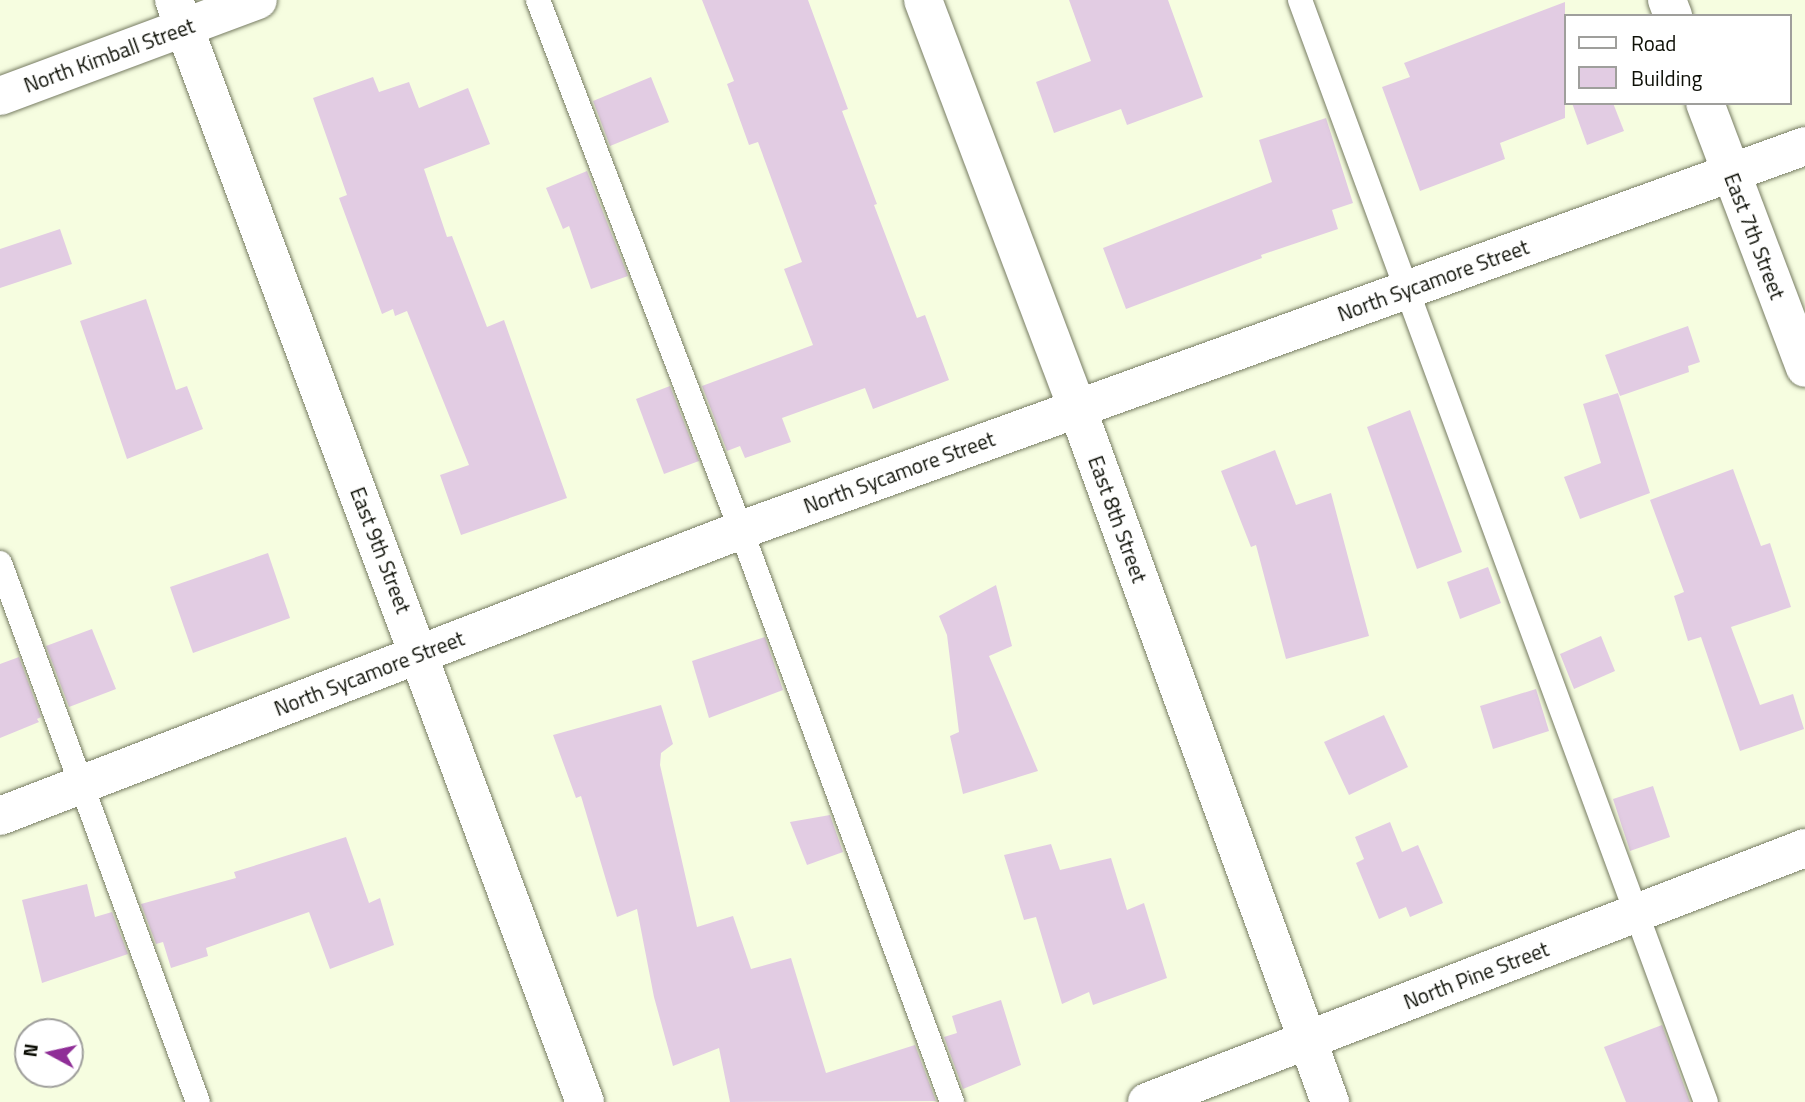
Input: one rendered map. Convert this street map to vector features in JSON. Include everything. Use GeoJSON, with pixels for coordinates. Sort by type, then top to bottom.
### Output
{"type":"FeatureCollection","features":[{"type":"Feature","properties":{"kind":"street","name":"North Kimball Street"},"geometry":{"type":"LineString","coordinates":[[0,96],[179,14],[258,0]]}},
{"type":"Feature","properties":{"kind":"street","name":"East 8th Street"},"geometry":{"type":"LineString","coordinates":[[923,0],[1077,408],[1330,1102]]}},
{"type":"Feature","properties":{"kind":"street","name":"East 9th Street"},"geometry":{"type":"LineString","coordinates":[[179,14],[584,1102]]}},
{"type":"Feature","properties":{"kind":"street","name":"East 7th Street"},"geometry":{"type":"LineString","coordinates":[[1707,105],[1805,368]]}},
{"type":"Feature","properties":{"kind":"street","name":"North Sycamore Street"},"geometry":{"type":"LineString","coordinates":[[0,816],[741,530],[1805,146]]}},
{"type":"Feature","properties":{"kind":"street","name":"North Pine Street"},"geometry":{"type":"LineString","coordinates":[[1147,1102],[1805,848]]}},
{"type":"Feature","properties":{"kind":"lane"},"geometry":{"type":"LineString","coordinates":[[538,0],[741,530],[952,1102]]}},
{"type":"Feature","properties":{"kind":"lane"},"geometry":{"type":"LineString","coordinates":[[1300,0],[1706,1102]]}},
{"type":"Feature","properties":{"kind":"lane"},"geometry":{"type":"LineString","coordinates":[[0,563],[198,1102]]}},
{"type":"Feature","properties":{"kind":"building"},"geometry":{"type":"Polygon","coordinates":[[[702,0],[808,0],[848,109],[842,111],[877,204],[874,205],[917,318],[925,315],[949,380],[873,409],[865,388],[782,418],[791,442],[745,458],[740,446],[727,451],[702,386],[813,345],[784,269],[802,262],[758,142],[749,145],[727,84],[734,81],[702,0]]]}},
{"type":"Feature","properties":{"kind":"building"},"geometry":{"type":"Polygon","coordinates":[[[1069,0],[1168,0],[1203,97],[1127,125],[1121,109],[1054,133],[1036,82],[1091,61],[1069,0]]]}},
{"type":"Feature","properties":{"kind":"building"},"geometry":{"type":"Polygon","coordinates":[[[1565,2],[1565,118],[1500,143],[1505,159],[1420,191],[1382,87],[1410,77],[1404,63],[1565,2]]]}},
{"type":"Feature","properties":{"kind":"building"},"geometry":{"type":"Polygon","coordinates":[[[373,77],[379,92],[409,82],[419,108],[468,88],[490,144],[424,169],[447,237],[452,236],[487,327],[504,320],[567,498],[461,535],[440,475],[469,465],[407,311],[395,316],[393,309],[382,314],[339,198],[347,195],[313,98],[373,77]]]}},
{"type":"Feature","properties":{"kind":"building"},"geometry":{"type":"Polygon","coordinates":[[[651,77],[669,122],[610,146],[593,101],[651,77]]]}},
{"type":"Feature","properties":{"kind":"building"},"geometry":{"type":"Polygon","coordinates":[[[1573,105],[1614,105],[1624,131],[1587,145],[1573,105]]]}},
{"type":"Feature","properties":{"kind":"building"},"geometry":{"type":"Polygon","coordinates":[[[1326,118],[1353,203],[1332,210],[1338,229],[1261,255],[1262,258],[1126,309],[1103,248],[1272,182],[1259,140],[1326,118]]]}},
{"type":"Feature","properties":{"kind":"building"},"geometry":{"type":"Polygon","coordinates":[[[587,171],[628,276],[591,289],[569,226],[563,229],[546,188],[587,171]]]}},
{"type":"Feature","properties":{"kind":"building"},"geometry":{"type":"Polygon","coordinates":[[[60,229],[72,264],[0,288],[0,249],[60,229]]]}},
{"type":"Feature","properties":{"kind":"building"},"geometry":{"type":"Polygon","coordinates":[[[146,299],[176,390],[187,386],[203,429],[127,459],[80,321],[146,299]]]}},
{"type":"Feature","properties":{"kind":"building"},"geometry":{"type":"Polygon","coordinates":[[[1688,326],[1700,362],[1688,366],[1689,372],[1620,396],[1605,355],[1688,326]]]}},
{"type":"Feature","properties":{"kind":"building"},"geometry":{"type":"Polygon","coordinates":[[[670,386],[699,461],[664,474],[636,399],[670,386]]]}},
{"type":"Feature","properties":{"kind":"building"},"geometry":{"type":"Polygon","coordinates":[[[1618,393],[1650,493],[1580,519],[1564,477],[1601,463],[1583,404],[1618,393]]]}},
{"type":"Feature","properties":{"kind":"building"},"geometry":{"type":"Polygon","coordinates":[[[1410,410],[1462,552],[1417,569],[1367,427],[1410,410]]]}},
{"type":"Feature","properties":{"kind":"building"},"geometry":{"type":"Polygon","coordinates":[[[1275,450],[1296,505],[1331,493],[1369,636],[1286,659],[1256,545],[1251,547],[1221,471],[1275,450]]]}},
{"type":"Feature","properties":{"kind":"building"},"geometry":{"type":"Polygon","coordinates":[[[1733,469],[1761,546],[1770,543],[1791,607],[1731,627],[1760,705],[1793,694],[1804,729],[1740,751],[1701,637],[1688,641],[1674,596],[1684,592],[1650,500],[1733,469]]]}},
{"type":"Feature","properties":{"kind":"building"},"geometry":{"type":"Polygon","coordinates":[[[268,553],[290,618],[193,653],[170,587],[268,553]]]}},
{"type":"Feature","properties":{"kind":"building"},"geometry":{"type":"Polygon","coordinates":[[[1488,567],[1501,603],[1460,619],[1447,582],[1488,567]]]}},
{"type":"Feature","properties":{"kind":"building"},"geometry":{"type":"Polygon","coordinates":[[[996,585],[1012,646],[989,656],[1038,771],[963,794],[950,736],[959,732],[947,635],[939,616],[996,585]]]}},
{"type":"Feature","properties":{"kind":"building"},"geometry":{"type":"Polygon","coordinates":[[[92,629],[116,689],[69,707],[46,646],[92,629]]]}},
{"type":"Feature","properties":{"kind":"building"},"geometry":{"type":"Polygon","coordinates":[[[1601,636],[1615,671],[1574,689],[1560,654],[1601,636]]]}},
{"type":"Feature","properties":{"kind":"building"},"geometry":{"type":"Polygon","coordinates":[[[765,637],[783,690],[709,718],[692,661],[765,637]]]}},
{"type":"Feature","properties":{"kind":"building"},"geometry":{"type":"Polygon","coordinates":[[[19,657],[41,717],[37,719],[39,722],[0,738],[0,664],[19,657]]]}},
{"type":"Feature","properties":{"kind":"building"},"geometry":{"type":"Polygon","coordinates":[[[1536,689],[1549,731],[1493,749],[1480,706],[1536,689]]]}},
{"type":"Feature","properties":{"kind":"building"},"geometry":{"type":"Polygon","coordinates":[[[661,705],[673,744],[661,753],[660,765],[697,927],[733,916],[751,969],[791,958],[826,1073],[915,1045],[936,1101],[730,1102],[719,1048],[673,1066],[654,997],[637,909],[617,917],[581,796],[576,798],[553,735],[661,705]]]}},
{"type":"Feature","properties":{"kind":"building"},"geometry":{"type":"Polygon","coordinates":[[[1384,715],[1408,767],[1349,795],[1324,742],[1384,715]]]}},
{"type":"Feature","properties":{"kind":"building"},"geometry":{"type":"Polygon","coordinates":[[[1653,786],[1670,837],[1630,851],[1613,799],[1653,786]]]}},
{"type":"Feature","properties":{"kind":"building"},"geometry":{"type":"Polygon","coordinates":[[[830,815],[843,852],[807,865],[790,822],[830,815]]]}},
{"type":"Feature","properties":{"kind":"building"},"geometry":{"type":"Polygon","coordinates":[[[1390,822],[1402,852],[1418,845],[1443,903],[1410,917],[1406,907],[1379,919],[1356,863],[1364,859],[1355,837],[1390,822]]]}},
{"type":"Feature","properties":{"kind":"building"},"geometry":{"type":"Polygon","coordinates":[[[346,837],[369,903],[380,898],[394,945],[330,969],[309,912],[206,948],[208,956],[171,968],[163,942],[156,944],[141,904],[236,878],[234,872],[346,837]]]}},
{"type":"Feature","properties":{"kind":"building"},"geometry":{"type":"Polygon","coordinates":[[[1051,844],[1060,870],[1111,858],[1127,910],[1144,903],[1167,978],[1093,1005],[1089,992],[1062,1004],[1036,917],[1024,920],[1004,855],[1051,844]]]}},
{"type":"Feature","properties":{"kind":"building"},"geometry":{"type":"Polygon","coordinates":[[[87,884],[95,917],[112,912],[128,954],[42,983],[22,900],[87,884]]]}},
{"type":"Feature","properties":{"kind":"building"},"geometry":{"type":"Polygon","coordinates":[[[1001,1000],[1021,1065],[963,1089],[944,1037],[957,1033],[952,1016],[1001,1000]]]}},
{"type":"Feature","properties":{"kind":"building"},"geometry":{"type":"Polygon","coordinates":[[[1662,1025],[1690,1102],[1626,1102],[1604,1047],[1662,1025]]]}}]}
